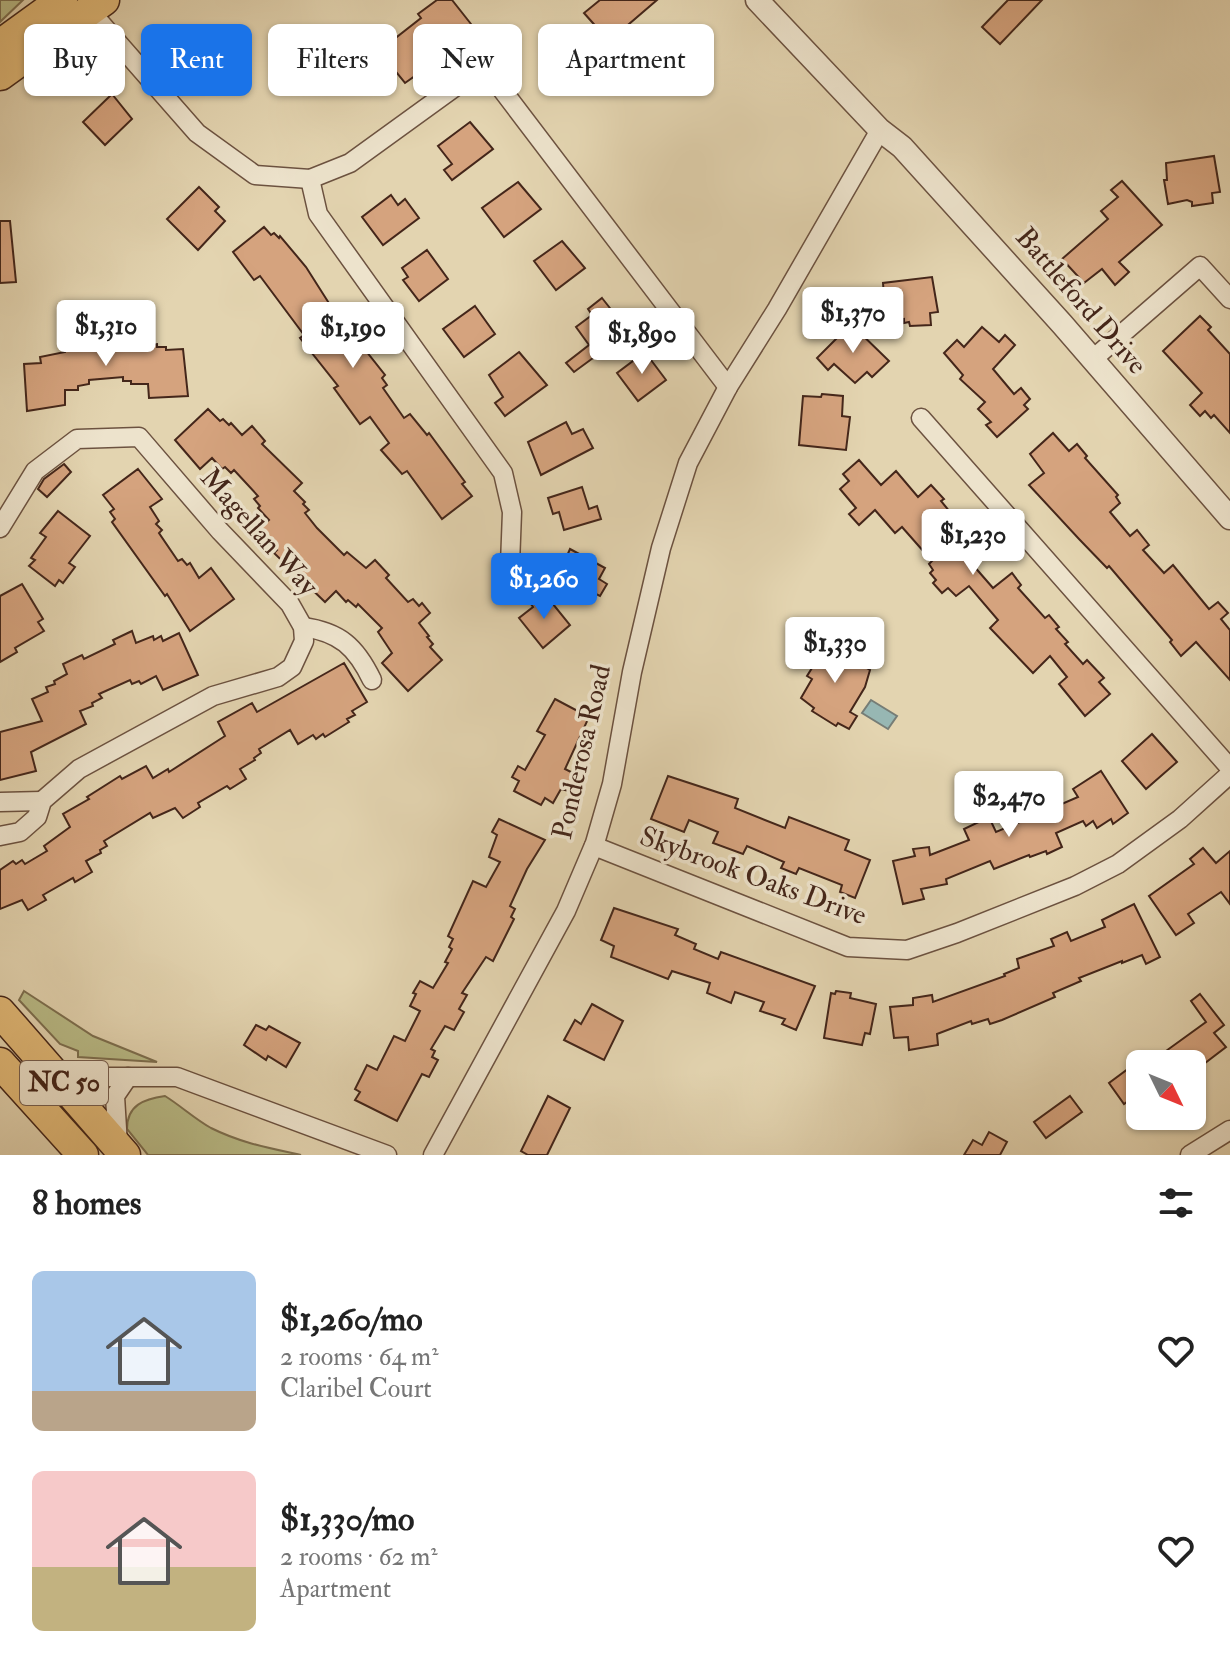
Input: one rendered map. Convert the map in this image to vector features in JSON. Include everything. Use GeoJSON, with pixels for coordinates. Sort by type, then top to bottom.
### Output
{"type":"FeatureCollection","features":[{"type":"Feature","properties":{"kind":"main road"},"geometry":{"type":"LineString","coordinates":[[0,45],[85,4]]}},
{"type":"Feature","properties":{"kind":"main road"},"geometry":{"type":"LineString","coordinates":[[0,75],[85,4]]}},
{"type":"Feature","properties":{"kind":"main road","name":"NC 50"},"geometry":{"type":"LineString","coordinates":[[0,1012],[122,1151]]}},
{"type":"Feature","properties":{"kind":"main road","name":"NC 50"},"geometry":{"type":"LineString","coordinates":[[0,1063],[83,1155]]}},
{"type":"Feature","properties":{"kind":"street"},"geometry":{"type":"LineString","coordinates":[[757,0],[880,130]]}},
{"type":"Feature","properties":{"kind":"street"},"geometry":{"type":"LineString","coordinates":[[85,4],[197,133],[255,175],[310,179],[350,163],[484,66],[728,387]]}},
{"type":"Feature","properties":{"kind":"street","name":"Battleford Drive"},"geometry":{"type":"LineString","coordinates":[[880,130],[902,147],[1093,359],[1230,518]]}},
{"type":"Feature","properties":{"kind":"street","name":"Ponderosa Road"},"geometry":{"type":"LineString","coordinates":[[433,1155],[566,911],[594,846],[612,784],[632,672],[661,548],[688,463],[728,387],[777,309],[880,130]]}},
{"type":"Feature","properties":{"kind":"street"},"geometry":{"type":"LineString","coordinates":[[310,179],[318,214],[503,473],[512,512],[510,564]]}},
{"type":"Feature","properties":{"kind":"street"},"geometry":{"type":"LineString","coordinates":[[1093,359],[1200,266],[1230,299]]}},
{"type":"Feature","properties":{"kind":"street"},"geometry":{"type":"LineString","coordinates":[[921,418],[1230,768]]}},
{"type":"Feature","properties":{"kind":"street","name":"Magellan Way"},"geometry":{"type":"LineString","coordinates":[[0,528],[35,471],[77,439],[139,437],[220,531],[290,604],[303,627],[304,641],[292,667],[278,677],[213,696],[79,769],[42,801],[37,817],[20,832],[0,836]]}},
{"type":"Feature","properties":{"kind":"street"},"geometry":{"type":"LineString","coordinates":[[303,627],[337,636],[358,655],[372,680]]}},
{"type":"Feature","properties":{"kind":"street","name":"Skybrook Oaks Drive"},"geometry":{"type":"LineString","coordinates":[[594,846],[848,947],[907,950],[1060,892],[1118,864],[1161,834],[1230,774]]}},
{"type":"Feature","properties":{"kind":"street"},"geometry":{"type":"LineString","coordinates":[[0,802],[42,801]]}},
{"type":"Feature","properties":{"kind":"street"},"geometry":{"type":"LineString","coordinates":[[34,1098],[62,1081],[89,1077],[177,1077],[387,1155]]}},
{"type":"Feature","properties":{"kind":"street"},"geometry":{"type":"LineString","coordinates":[[122,1151],[115,1096],[128,1077]]}},
{"type":"Feature","properties":{"kind":"street"},"geometry":{"type":"LineString","coordinates":[[1190,1155],[1230,1130]]}},
{"type":"Feature","properties":{"kind":"green space"},"geometry":{"type":"Polygon","coordinates":[[[0,0],[23,0],[0,22],[0,0]]]}},
{"type":"Feature","properties":{"kind":"green space"},"geometry":{"type":"Polygon","coordinates":[[[24,991],[93,1036],[157,1062],[78,1057],[78,1051],[60,1044],[19,1000],[24,991]]]}},
{"type":"Feature","properties":{"kind":"green space"},"geometry":{"type":"Polygon","coordinates":[[[165,1096],[222,1133],[301,1155],[148,1155],[127,1129],[130,1114],[138,1105],[165,1096]]]}},
{"type":"Feature","properties":{"kind":"water"},"geometry":{"type":"Polygon","coordinates":[[[871,700],[897,716],[888,729],[862,713],[871,700]]]}},
{"type":"Feature","properties":{"kind":"building"},"geometry":{"type":"Polygon","coordinates":[[[437,0],[452,0],[471,24],[413,24],[421,18],[418,14],[437,0]]]}},
{"type":"Feature","properties":{"kind":"building"},"geometry":{"type":"Polygon","coordinates":[[[600,0],[657,0],[629,24],[594,24],[584,13],[600,0]]]}},
{"type":"Feature","properties":{"kind":"building"},"geometry":{"type":"Polygon","coordinates":[[[1008,0],[1042,0],[1000,44],[982,27],[1008,0]]]}},
{"type":"Feature","properties":{"kind":"building"},"geometry":{"type":"Polygon","coordinates":[[[413,24],[413,77],[405,83],[397,73],[397,37],[413,24]]]}},
{"type":"Feature","properties":{"kind":"building"},"geometry":{"type":"Polygon","coordinates":[[[110,96],[114,96],[132,119],[105,145],[83,122],[110,96]]]}},
{"type":"Feature","properties":{"kind":"building"},"geometry":{"type":"Polygon","coordinates":[[[470,122],[493,149],[452,180],[444,170],[452,164],[438,146],[470,122]]]}},
{"type":"Feature","properties":{"kind":"building"},"geometry":{"type":"Polygon","coordinates":[[[1214,156],[1220,192],[1212,193],[1213,203],[1192,206],[1192,202],[1187,200],[1168,204],[1164,180],[1167,180],[1166,163],[1214,156]]]}},
{"type":"Feature","properties":{"kind":"building"},"geometry":{"type":"Polygon","coordinates":[[[1122,181],[1162,225],[1119,262],[1129,272],[1115,285],[1102,269],[1084,283],[1062,259],[1108,219],[1101,211],[1118,197],[1111,190],[1122,181]]]}},
{"type":"Feature","properties":{"kind":"building"},"geometry":{"type":"Polygon","coordinates":[[[518,182],[541,209],[504,237],[482,208],[518,182]]]}},
{"type":"Feature","properties":{"kind":"building"},"geometry":{"type":"Polygon","coordinates":[[[199,187],[219,207],[215,211],[225,221],[198,250],[167,219],[199,187]]]}},
{"type":"Feature","properties":{"kind":"building"},"geometry":{"type":"Polygon","coordinates":[[[391,195],[398,205],[405,199],[419,218],[383,245],[362,217],[391,195]]]}},
{"type":"Feature","properties":{"kind":"building"},"geometry":{"type":"Polygon","coordinates":[[[0,221],[10,221],[16,282],[0,283],[0,221]]]}},
{"type":"Feature","properties":{"kind":"building"},"geometry":{"type":"Polygon","coordinates":[[[264,227],[271,235],[280,236],[306,267],[332,308],[385,375],[382,378],[387,385],[383,388],[404,418],[410,414],[427,435],[429,433],[465,482],[462,484],[472,496],[442,519],[407,471],[402,474],[381,450],[389,443],[370,417],[360,424],[334,388],[338,386],[300,338],[304,335],[260,276],[254,280],[233,252],[264,227]]]}},
{"type":"Feature","properties":{"kind":"building"},"geometry":{"type":"Polygon","coordinates":[[[562,241],[585,268],[556,290],[534,261],[562,241]]]}},
{"type":"Feature","properties":{"kind":"building"},"geometry":{"type":"Polygon","coordinates":[[[427,250],[448,279],[419,301],[403,280],[408,277],[402,268],[427,250]]]}},
{"type":"Feature","properties":{"kind":"building"},"geometry":{"type":"Polygon","coordinates":[[[932,277],[938,312],[930,313],[931,325],[910,326],[909,322],[904,323],[904,319],[886,322],[883,283],[932,277]]]}},
{"type":"Feature","properties":{"kind":"building"},"geometry":{"type":"Polygon","coordinates":[[[602,298],[631,330],[574,372],[566,363],[589,345],[576,327],[592,315],[588,309],[602,298]]]}},
{"type":"Feature","properties":{"kind":"building"},"geometry":{"type":"Polygon","coordinates":[[[132,305],[140,306],[139,346],[157,344],[157,347],[166,347],[166,350],[183,349],[188,396],[149,398],[148,384],[131,384],[131,381],[123,381],[123,377],[89,380],[89,384],[78,386],[78,390],[65,390],[65,405],[27,411],[24,364],[41,363],[40,357],[65,352],[64,341],[119,339],[119,334],[127,334],[132,305]]]}},
{"type":"Feature","properties":{"kind":"building"},"geometry":{"type":"Polygon","coordinates":[[[475,306],[495,334],[464,357],[443,329],[475,306]]]}},
{"type":"Feature","properties":{"kind":"building"},"geometry":{"type":"Polygon","coordinates":[[[1200,316],[1230,354],[1230,433],[1214,415],[1211,418],[1205,411],[1200,416],[1190,405],[1202,393],[1163,351],[1200,316]]]}},
{"type":"Feature","properties":{"kind":"building"},"geometry":{"type":"Polygon","coordinates":[[[851,324],[889,361],[872,377],[867,372],[855,383],[834,364],[828,370],[817,358],[851,324]]]}},
{"type":"Feature","properties":{"kind":"building"},"geometry":{"type":"Polygon","coordinates":[[[982,327],[999,342],[1005,335],[1015,345],[993,369],[1014,394],[1021,388],[1030,399],[1024,405],[1028,409],[997,437],[986,425],[991,422],[978,409],[985,402],[960,379],[963,375],[944,353],[957,340],[964,347],[982,327]]]}},
{"type":"Feature","properties":{"kind":"building"},"geometry":{"type":"Polygon","coordinates":[[[519,352],[547,385],[505,416],[495,403],[503,397],[489,375],[519,352]]]}},
{"type":"Feature","properties":{"kind":"building"},"geometry":{"type":"Polygon","coordinates":[[[645,352],[666,380],[638,401],[617,373],[645,352]]]}},
{"type":"Feature","properties":{"kind":"building"},"geometry":{"type":"Polygon","coordinates":[[[822,394],[843,396],[842,416],[850,417],[846,450],[799,445],[803,396],[821,397],[822,394]]]}},
{"type":"Feature","properties":{"kind":"building"},"geometry":{"type":"Polygon","coordinates":[[[208,409],[220,421],[223,419],[229,425],[231,423],[242,435],[252,426],[265,441],[262,444],[302,483],[294,491],[305,502],[303,504],[309,510],[305,513],[317,528],[344,555],[347,552],[366,568],[375,560],[389,575],[386,578],[408,602],[413,599],[419,606],[422,603],[430,613],[419,623],[433,644],[430,647],[442,660],[408,691],[382,663],[392,653],[378,632],[382,628],[358,604],[356,607],[348,600],[346,602],[336,591],[325,602],[274,553],[277,550],[257,530],[269,520],[258,508],[260,506],[254,499],[258,496],[234,470],[231,473],[225,467],[222,469],[212,458],[200,469],[175,440],[208,409]]]}},
{"type":"Feature","properties":{"kind":"building"},"geometry":{"type":"Polygon","coordinates":[[[566,422],[572,434],[583,429],[593,448],[541,475],[528,442],[566,422]]]}},
{"type":"Feature","properties":{"kind":"building"},"geometry":{"type":"Polygon","coordinates":[[[1053,433],[1069,451],[1077,444],[1087,456],[1085,458],[1118,495],[1116,497],[1120,503],[1110,512],[1130,536],[1137,530],[1149,545],[1143,550],[1164,573],[1173,565],[1209,609],[1218,602],[1228,613],[1221,619],[1230,630],[1230,680],[1196,642],[1181,656],[1170,642],[1172,640],[1109,566],[1107,568],[1029,485],[1044,473],[1030,454],[1053,433]]]}},
{"type":"Feature","properties":{"kind":"building"},"geometry":{"type":"Polygon","coordinates":[[[859,460],[881,485],[896,471],[918,497],[931,485],[944,499],[941,501],[948,513],[966,533],[971,528],[983,542],[966,557],[993,588],[1012,573],[1021,585],[1018,588],[1045,618],[1049,615],[1059,627],[1056,629],[1068,642],[1065,644],[1083,664],[1087,660],[1104,678],[1099,682],[1110,694],[1085,716],[1059,684],[1067,677],[1050,656],[1033,673],[990,628],[998,620],[969,586],[956,596],[948,588],[942,593],[933,583],[936,580],[930,573],[933,570],[929,564],[932,561],[902,527],[895,533],[875,510],[859,525],[849,514],[856,508],[840,489],[849,481],[843,474],[859,460]]]}},
{"type":"Feature","properties":{"kind":"building"},"geometry":{"type":"Polygon","coordinates":[[[64,464],[71,472],[47,497],[38,489],[44,479],[64,464]]]}},
{"type":"Feature","properties":{"kind":"building"},"geometry":{"type":"Polygon","coordinates":[[[138,469],[162,499],[150,507],[159,521],[156,524],[162,530],[159,533],[178,561],[182,559],[187,565],[190,563],[199,578],[211,568],[234,599],[190,631],[167,594],[165,596],[112,522],[115,519],[110,512],[114,509],[103,495],[138,469]]]}},
{"type":"Feature","properties":{"kind":"building"},"geometry":{"type":"Polygon","coordinates":[[[582,487],[589,509],[597,506],[601,519],[564,530],[559,512],[553,514],[548,498],[582,487]]]}},
{"type":"Feature","properties":{"kind":"building"},"geometry":{"type":"Polygon","coordinates":[[[58,511],[90,536],[69,563],[75,567],[63,583],[59,580],[55,586],[29,566],[46,537],[40,533],[58,511]]]}},
{"type":"Feature","properties":{"kind":"building"},"geometry":{"type":"Polygon","coordinates":[[[570,549],[605,568],[599,579],[607,584],[600,596],[592,592],[588,599],[556,581],[570,549]]]}},
{"type":"Feature","properties":{"kind":"building"},"geometry":{"type":"Polygon","coordinates":[[[22,584],[43,619],[38,622],[44,631],[15,648],[17,652],[0,662],[0,596],[22,584]]]}},
{"type":"Feature","properties":{"kind":"building"},"geometry":{"type":"Polygon","coordinates":[[[544,593],[570,625],[543,648],[519,618],[544,593]]]}},
{"type":"Feature","properties":{"kind":"building"},"geometry":{"type":"Polygon","coordinates":[[[132,631],[136,643],[153,636],[154,640],[161,636],[163,641],[179,633],[198,675],[163,690],[156,676],[141,684],[139,681],[132,684],[130,680],[99,694],[102,698],[80,711],[86,724],[31,752],[36,771],[0,780],[0,732],[42,721],[32,699],[48,692],[46,687],[67,674],[63,664],[82,655],[84,659],[115,644],[113,640],[132,631]]]}},
{"type":"Feature","properties":{"kind":"building"},"geometry":{"type":"Polygon","coordinates":[[[826,638],[870,670],[865,687],[850,712],[857,716],[849,729],[838,723],[836,726],[812,711],[814,708],[801,698],[812,679],[807,676],[817,660],[814,658],[826,638]]]}},
{"type":"Feature","properties":{"kind":"building"},"geometry":{"type":"Polygon","coordinates":[[[344,663],[367,702],[352,711],[355,715],[347,719],[349,722],[325,737],[323,734],[316,739],[313,735],[298,744],[290,730],[259,749],[261,753],[255,760],[240,769],[246,779],[230,789],[227,786],[198,803],[200,807],[183,818],[175,808],[153,818],[150,813],[104,841],[107,846],[100,850],[101,853],[86,861],[92,872],[75,882],[73,878],[43,895],[46,900],[28,910],[22,900],[0,909],[0,870],[13,861],[16,864],[22,860],[25,864],[47,851],[44,846],[70,827],[63,814],[120,776],[122,779],[146,766],[153,778],[168,769],[169,772],[225,736],[218,722],[252,703],[257,712],[344,663]]]}},
{"type":"Feature","properties":{"kind":"building"},"geometry":{"type":"Polygon","coordinates":[[[555,699],[589,717],[565,769],[577,775],[569,791],[561,789],[553,803],[545,798],[541,805],[514,791],[519,781],[512,777],[518,766],[525,770],[545,735],[537,731],[555,699]]]}},
{"type":"Feature","properties":{"kind":"building"},"geometry":{"type":"Polygon","coordinates":[[[1152,734],[1177,762],[1146,789],[1122,761],[1152,734]]]}},
{"type":"Feature","properties":{"kind":"building"},"geometry":{"type":"Polygon","coordinates":[[[1101,771],[1128,813],[1113,824],[1111,819],[1097,828],[1093,821],[1086,826],[1083,821],[1056,833],[1062,847],[1047,854],[1046,851],[1029,855],[994,869],[990,861],[946,879],[947,884],[921,889],[924,899],[903,904],[893,861],[915,856],[913,849],[929,847],[930,855],[969,840],[964,829],[989,817],[996,832],[1027,819],[1024,810],[1037,805],[1041,813],[1078,797],[1073,789],[1101,771]]]}},
{"type":"Feature","properties":{"kind":"building"},"geometry":{"type":"Polygon","coordinates":[[[668,776],[738,799],[735,808],[785,828],[789,817],[849,840],[845,850],[870,860],[855,898],[840,892],[842,885],[799,868],[796,874],[781,868],[784,862],[747,846],[743,854],[713,843],[718,832],[689,820],[684,832],[651,819],[668,776]]]}},
{"type":"Feature","properties":{"kind":"building"},"geometry":{"type":"Polygon","coordinates":[[[499,819],[545,840],[510,906],[515,909],[511,917],[514,919],[493,961],[486,957],[462,993],[467,995],[459,1009],[464,1012],[454,1030],[445,1026],[431,1049],[435,1051],[432,1057],[438,1060],[429,1077],[422,1074],[397,1121],[355,1100],[360,1092],[355,1089],[367,1065],[377,1070],[394,1036],[405,1041],[420,1011],[410,1006],[420,981],[433,988],[448,963],[445,962],[453,939],[448,936],[473,881],[486,887],[500,862],[489,857],[497,835],[492,832],[499,819]]]}},
{"type":"Feature","properties":{"kind":"building"},"geometry":{"type":"Polygon","coordinates":[[[1203,848],[1216,863],[1230,851],[1230,904],[1221,892],[1188,914],[1194,923],[1176,935],[1149,896],[1194,864],[1190,859],[1203,848]]]}},
{"type":"Feature","properties":{"kind":"building"},"geometry":{"type":"Polygon","coordinates":[[[1134,904],[1160,957],[1146,964],[1142,955],[1122,961],[1079,978],[1081,981],[1053,993],[1055,997],[1002,1020],[990,1024],[988,1019],[972,1024],[971,1021],[937,1034],[938,1045],[909,1050],[908,1037],[894,1038],[890,1007],[913,1005],[913,998],[932,995],[933,1002],[1005,976],[1019,968],[1017,959],[1054,946],[1051,939],[1067,932],[1071,941],[1105,927],[1102,920],[1134,904]]]}},
{"type":"Feature","properties":{"kind":"building"},"geometry":{"type":"Polygon","coordinates":[[[614,908],[678,929],[675,935],[696,944],[694,949],[718,959],[721,952],[815,986],[796,1030],[782,1024],[785,1019],[760,1011],[764,1002],[735,992],[731,1003],[707,993],[710,983],[672,971],[668,979],[611,957],[614,946],[601,940],[614,908]]]}},
{"type":"Feature","properties":{"kind":"building"},"geometry":{"type":"Polygon","coordinates":[[[836,991],[851,993],[850,998],[876,1004],[870,1034],[865,1033],[862,1045],[824,1038],[831,993],[835,994],[836,991]]]}},
{"type":"Feature","properties":{"kind":"building"},"geometry":{"type":"Polygon","coordinates":[[[1200,994],[1224,1025],[1214,1033],[1226,1047],[1206,1062],[1206,1050],[1167,1050],[1206,1022],[1191,1001],[1200,994]]]}},
{"type":"Feature","properties":{"kind":"building"},"geometry":{"type":"Polygon","coordinates":[[[592,1004],[623,1021],[604,1060],[564,1040],[575,1020],[581,1024],[592,1004]]]}},
{"type":"Feature","properties":{"kind":"building"},"geometry":{"type":"Polygon","coordinates":[[[256,1025],[266,1030],[269,1026],[300,1043],[286,1067],[268,1056],[266,1060],[244,1045],[256,1025]]]}},
{"type":"Feature","properties":{"kind":"building"},"geometry":{"type":"Polygon","coordinates":[[[1126,1070],[1126,1102],[1124,1104],[1109,1083],[1126,1070]]]}},
{"type":"Feature","properties":{"kind":"building"},"geometry":{"type":"Polygon","coordinates":[[[548,1096],[570,1108],[547,1155],[528,1155],[521,1151],[548,1096]]]}},
{"type":"Feature","properties":{"kind":"building"},"geometry":{"type":"Polygon","coordinates":[[[1070,1096],[1082,1112],[1046,1138],[1034,1122],[1070,1096]]]}},
{"type":"Feature","properties":{"kind":"building"},"geometry":{"type":"Polygon","coordinates":[[[989,1132],[1007,1142],[1000,1155],[964,1155],[973,1140],[982,1145],[989,1132]]]}}]}
